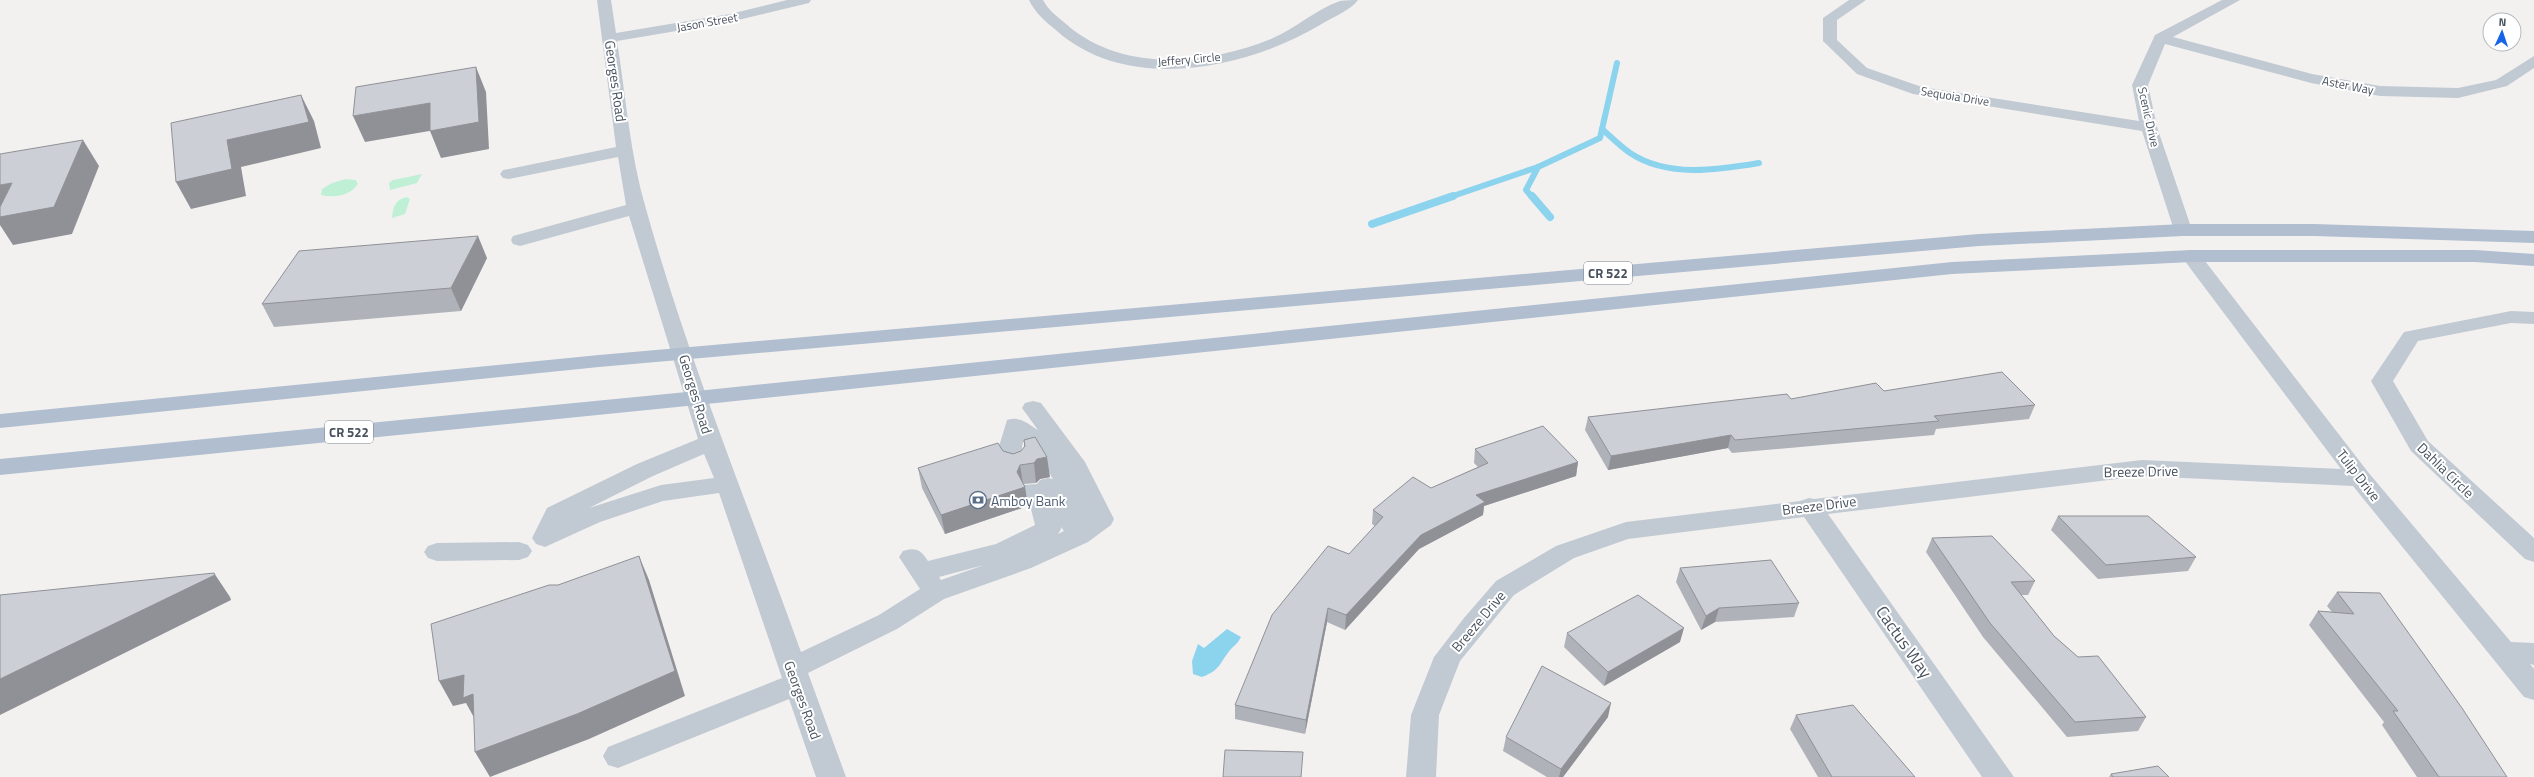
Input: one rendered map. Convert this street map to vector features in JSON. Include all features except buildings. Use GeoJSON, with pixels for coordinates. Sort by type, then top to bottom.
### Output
{"type":"FeatureCollection","features":[{"type":"Feature","properties":{"kind":"main road","name":"CR 522"},"geometry":{"type":"LineString","coordinates":[[0,421],[683,354],[1979,240],[2183,230],[2314,230],[2534,237]]}},
{"type":"Feature","properties":{"kind":"main road","name":"CR 522"},"geometry":{"type":"LineString","coordinates":[[0,467],[697,398],[1952,268],[2191,256],[2474,256],[2534,260]]}},
{"type":"Feature","properties":{"kind":"street","name":"Georges Road"},"geometry":{"type":"LineString","coordinates":[[604,0],[625,150],[636,208],[711,442],[728,484],[831,777]]}},
{"type":"Feature","properties":{"kind":"street","name":"Jason Street"},"geometry":{"type":"LineString","coordinates":[[610,38],[730,18],[804,0]]}},
{"type":"Feature","properties":{"kind":"street","name":"Jeffery Circle"},"geometry":{"type":"LineString","coordinates":[[1036,0],[1040,8],[1089,48],[1113,57],[1163,64],[1219,58],[1270,44],[1351,0]]}},
{"type":"Feature","properties":{"kind":"street","name":"Sequoia Drive"},"geometry":{"type":"LineString","coordinates":[[1859,0],[1830,18],[1830,41],[1862,72],[1919,90],[2149,127]]}},
{"type":"Feature","properties":{"kind":"street"},"geometry":{"type":"LineString","coordinates":[[2160,38],[2233,0]]}},
{"type":"Feature","properties":{"kind":"street","name":"Scenic Drive"},"geometry":{"type":"LineString","coordinates":[[2160,38],[2140,85],[2149,127],[2183,230]]}},
{"type":"Feature","properties":{"kind":"street","name":"Aster Way"},"geometry":{"type":"LineString","coordinates":[[2160,38],[2311,78],[2380,91],[2458,93],[2501,83],[2534,61]]}},
{"type":"Feature","properties":{"kind":"street"},"geometry":{"type":"LineString","coordinates":[[509,174],[625,150]]}},
{"type":"Feature","properties":{"kind":"street"},"geometry":{"type":"LineString","coordinates":[[520,240],[636,208]]}},
{"type":"Feature","properties":{"kind":"street","name":"Tulip Drive"},"geometry":{"type":"LineString","coordinates":[[2191,256],[2360,478],[2534,689]]}},
{"type":"Feature","properties":{"kind":"street","name":"Dahlia Circle"},"geometry":{"type":"LineString","coordinates":[[2534,318],[2511,317],[2411,336],[2382,381],[2419,446],[2534,553]]}},
{"type":"Feature","properties":{"kind":"street"},"geometry":{"type":"LineString","coordinates":[[923,574],[1041,553],[1079,536],[1102,520],[1077,468],[1033,408]]}},
{"type":"Feature","properties":{"kind":"street"},"geometry":{"type":"LineString","coordinates":[[1023,461],[1009,453],[1015,424],[1045,447],[1081,505],[1079,536]]}},
{"type":"Feature","properties":{"kind":"street"},"geometry":{"type":"LineString","coordinates":[[711,442],[645,470],[556,514],[545,538],[591,516],[661,493],[728,484]]}},
{"type":"Feature","properties":{"kind":"street","name":"Breeze Drive"},"geometry":{"type":"LineString","coordinates":[[1421,777],[1425,715],[1448,657],[1505,588],[1565,552],[1626,531],[1809,506],[2104,470],[2142,468],[2360,478]]}},
{"type":"Feature","properties":{"kind":"street"},"geometry":{"type":"LineString","coordinates":[[618,756],[795,676],[888,622],[923,574],[1003,551],[1049,529],[1043,509],[1040,488],[1079,536]]}},
{"type":"Feature","properties":{"kind":"street","name":"Cactus Way"},"geometry":{"type":"LineString","coordinates":[[1809,506],[1999,777]]}},
{"type":"Feature","properties":{"kind":"street"},"geometry":{"type":"LineString","coordinates":[[437,552],[519,551]]}},
{"type":"Feature","properties":{"kind":"street"},"geometry":{"type":"LineString","coordinates":[[2504,652],[2534,654]]}},
{"type":"Feature","properties":{"kind":"green space"},"geometry":{"type":"Polygon","coordinates":[[[422,174],[417,183],[390,190],[389,183],[393,180],[422,174]]]}},
{"type":"Feature","properties":{"kind":"green space"},"geometry":{"type":"Polygon","coordinates":[[[346,179],[356,180],[358,184],[346,194],[336,196],[321,195],[322,189],[332,183],[346,179]]]}},
{"type":"Feature","properties":{"kind":"green space"},"geometry":{"type":"Polygon","coordinates":[[[407,197],[410,199],[405,214],[392,218],[395,204],[407,197]]]}},
{"type":"Feature","properties":{"kind":"water"},"geometry":{"type":"Polygon","coordinates":[[[1227,629],[1241,637],[1239,641],[1213,672],[1202,677],[1193,674],[1192,661],[1198,644],[1204,648],[1227,629]]]}},
{"type":"Feature","properties":{"kind":"waterway"},"geometry":{"type":"LineString","coordinates":[[1602,129],[1617,63]]}},
{"type":"Feature","properties":{"kind":"waterway"},"geometry":{"type":"LineString","coordinates":[[1538,167],[1600,138],[1602,129]]}},
{"type":"Feature","properties":{"kind":"waterway"},"geometry":{"type":"LineString","coordinates":[[1602,129],[1630,153],[1645,161],[1660,166],[1676,169],[1710,170],[1759,163]]}},
{"type":"Feature","properties":{"kind":"waterway"},"geometry":{"type":"LineString","coordinates":[[1450,197],[1538,167]]}},
{"type":"Feature","properties":{"kind":"waterway"},"geometry":{"type":"LineString","coordinates":[[1532,197],[1526,190],[1538,167]]}},
{"type":"Feature","properties":{"kind":"waterway"},"geometry":{"type":"LineString","coordinates":[[1372,224],[1453,196]]}},
{"type":"Feature","properties":{"kind":"waterway"},"geometry":{"type":"LineString","coordinates":[[1532,196],[1550,217]]}},
{"type":"Feature","properties":{"kind":"place","name":"Amboy Bank"},"geometry":{"type":"Point","coordinates":[978,500]}}]}
